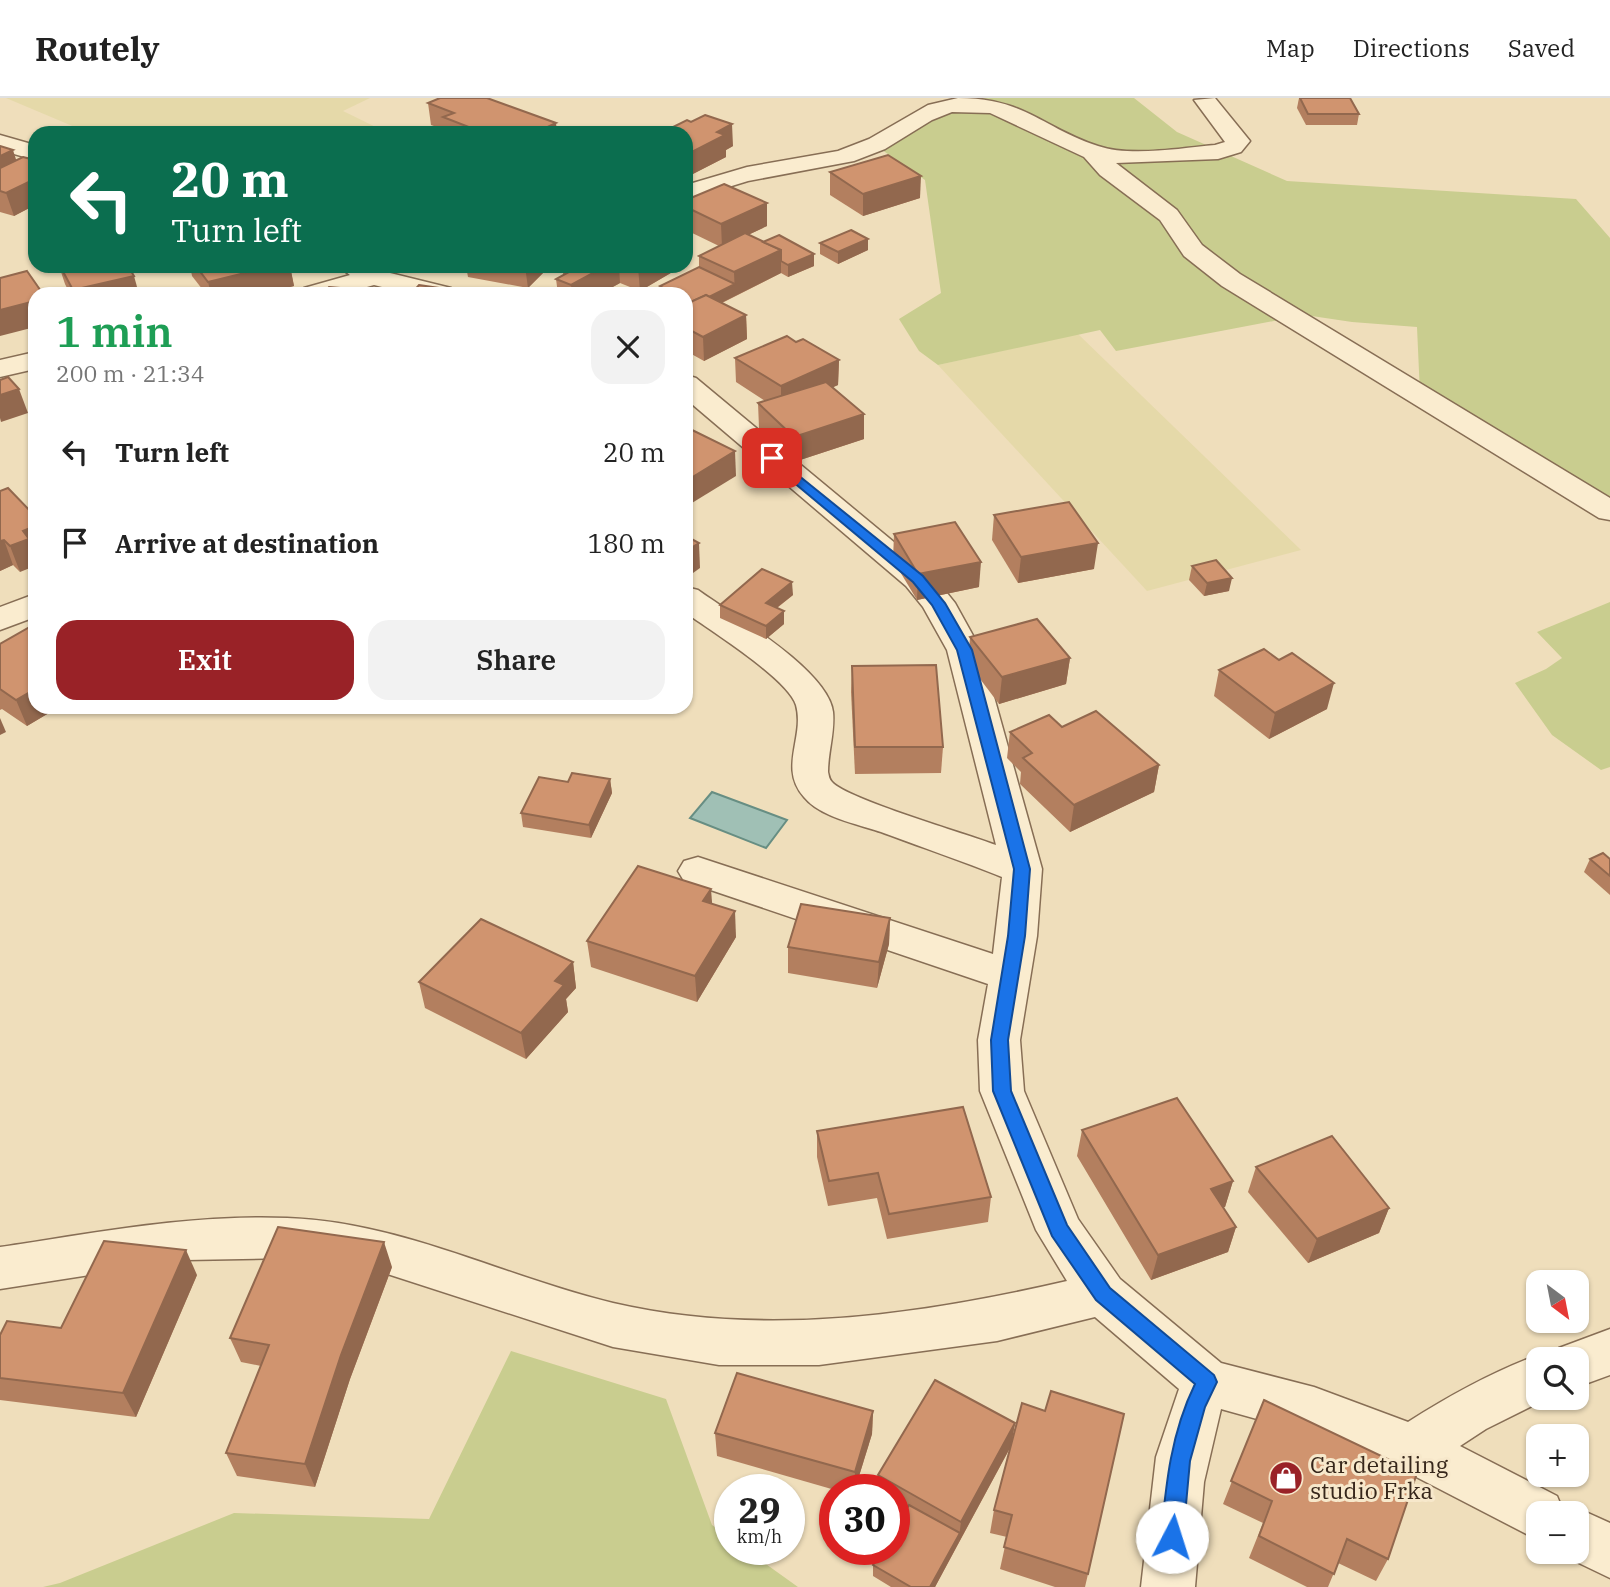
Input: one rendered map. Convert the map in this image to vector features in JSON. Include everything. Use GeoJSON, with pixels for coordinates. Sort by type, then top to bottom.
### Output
{"type":"FeatureCollection","features":[{"type":"Feature","properties":{"kind":"street"},"geometry":{"type":"LineString","coordinates":[[1093,153],[1125,156],[1218,152],[1233,147],[1238,141],[1205,100]]}},
{"type":"Feature","properties":{"kind":"street"},"geometry":{"type":"LineString","coordinates":[[693,191],[744,175],[842,157],[875,145],[922,115],[946,105],[980,104],[1009,112],[1093,153],[1118,177],[1164,211],[1179,225],[1190,248],[1231,280],[1610,511]]}},
{"type":"Feature","properties":{"kind":"street"},"geometry":{"type":"LineString","coordinates":[[0,142],[28,151]]}},
{"type":"Feature","properties":{"kind":"street"},"geometry":{"type":"LineString","coordinates":[[328,287],[358,273]]}},
{"type":"Feature","properties":{"kind":"street"},"geometry":{"type":"LineString","coordinates":[[369,273],[418,287]]}},
{"type":"Feature","properties":{"kind":"street"},"geometry":{"type":"LineString","coordinates":[[0,369],[28,362]]}},
{"type":"Feature","properties":{"kind":"street"},"geometry":{"type":"LineString","coordinates":[[693,390],[918,579],[938,603],[964,650],[1022,869],[1017,936],[999,1040],[1002,1091],[1059,1230],[1103,1294],[1207,1382],[1314,1411],[1412,1448],[1526,1508]]}},
{"type":"Feature","properties":{"kind":"street"},"geometry":{"type":"LineString","coordinates":[[693,602],[773,661],[800,684],[813,702],[815,718],[809,770],[811,781],[818,791],[856,809],[1022,869]]}},
{"type":"Feature","properties":{"kind":"street"},"geometry":{"type":"LineString","coordinates":[[0,620],[28,607]]}},
{"type":"Feature","properties":{"kind":"street"},"geometry":{"type":"LineString","coordinates":[[698,871],[1009,975]]}},
{"type":"Feature","properties":{"kind":"street"},"geometry":{"type":"LineString","coordinates":[[0,1268],[186,1240],[288,1238],[372,1248],[613,1325],[719,1343],[819,1343],[997,1319],[1103,1294]]}},
{"type":"Feature","properties":{"kind":"street"},"geometry":{"type":"LineString","coordinates":[[1589,1360],[1610,1352]]}},
{"type":"Feature","properties":{"kind":"street"},"geometry":{"type":"LineString","coordinates":[[1168,1587],[1179,1461],[1195,1406],[1207,1382]]}},
{"type":"Feature","properties":{"kind":"street"},"geometry":{"type":"LineString","coordinates":[[1412,1448],[1468,1412],[1526,1384]]}},
{"type":"Feature","properties":{"kind":"street"},"geometry":{"type":"LineString","coordinates":[[1589,1540],[1610,1551]]}},
{"type":"Feature","properties":{"kind":"shaded area"},"geometry":{"type":"Polygon","coordinates":[[[6,98],[370,98],[343,111],[374,126],[72,126],[6,98]]]}},
{"type":"Feature","properties":{"kind":"shaded area"},"geometry":{"type":"Polygon","coordinates":[[[1078,334],[1301,550],[1147,591],[938,365],[1078,334]]]}},
{"type":"Feature","properties":{"kind":"green space"},"geometry":{"type":"Polygon","coordinates":[[[977,98],[1134,98],[1177,132],[1287,181],[1576,199],[1610,238],[1610,511],[1420,394],[1417,327],[1305,315],[1116,351],[1100,330],[938,365],[919,351],[899,319],[941,293],[925,180],[875,145],[922,115],[975,104],[977,98]]]}},
{"type":"Feature","properties":{"kind":"green space"},"geometry":{"type":"Polygon","coordinates":[[[1610,602],[1610,767],[1601,770],[1552,735],[1515,683],[1546,669],[1562,658],[1537,632],[1610,602]]]}},
{"type":"Feature","properties":{"kind":"green space"},"geometry":{"type":"Polygon","coordinates":[[[511,1351],[666,1399],[714,1526],[714,1565],[767,1565],[798,1587],[43,1587],[60,1583],[234,1513],[429,1519],[511,1351]]]}},
{"type":"Feature","properties":{"kind":"water"},"geometry":{"type":"Polygon","coordinates":[[[712,792],[787,820],[766,848],[690,818],[712,792]]]}},
{"type":"Feature","properties":{"kind":"building"},"geometry":{"type":"Polygon","coordinates":[[[440,98],[487,98],[556,123],[550,126],[466,126],[443,117],[454,113],[428,103],[440,98]]]}},
{"type":"Feature","properties":{"kind":"building"},"geometry":{"type":"Polygon","coordinates":[[[1300,98],[1350,98],[1359,114],[1308,114],[1300,98]]]}},
{"type":"Feature","properties":{"kind":"building"},"geometry":{"type":"Polygon","coordinates":[[[705,115],[732,124],[717,132],[725,135],[693,151],[693,126],[675,126],[687,120],[691,122],[705,115]]]}},
{"type":"Feature","properties":{"kind":"building"},"geometry":{"type":"Polygon","coordinates":[[[0,146],[13,150],[0,156],[0,146]]]}},
{"type":"Feature","properties":{"kind":"building"},"geometry":{"type":"Polygon","coordinates":[[[888,155],[921,176],[863,194],[830,172],[888,155]]]}},
{"type":"Feature","properties":{"kind":"building"},"geometry":{"type":"Polygon","coordinates":[[[23,157],[28,158],[28,182],[6,193],[0,191],[0,168],[23,157]]]}},
{"type":"Feature","properties":{"kind":"building"},"geometry":{"type":"Polygon","coordinates":[[[724,184],[767,203],[721,224],[693,210],[693,197],[724,184]]]}},
{"type":"Feature","properties":{"kind":"building"},"geometry":{"type":"Polygon","coordinates":[[[851,230],[868,239],[838,252],[820,243],[851,230]]]}},
{"type":"Feature","properties":{"kind":"building"},"geometry":{"type":"Polygon","coordinates":[[[745,233],[781,250],[734,272],[699,256],[745,233]]]}},
{"type":"Feature","properties":{"kind":"building"},"geometry":{"type":"Polygon","coordinates":[[[779,235],[814,254],[788,265],[781,261],[781,250],[763,242],[779,235]]]}},
{"type":"Feature","properties":{"kind":"building"},"geometry":{"type":"Polygon","coordinates":[[[699,267],[735,284],[709,297],[706,295],[693,301],[693,287],[660,286],[687,273],[693,273],[693,270],[699,267]]]}},
{"type":"Feature","properties":{"kind":"building"},"geometry":{"type":"Polygon","coordinates":[[[27,271],[38,287],[28,287],[28,303],[0,310],[0,278],[27,271]]]}},
{"type":"Feature","properties":{"kind":"building"},"geometry":{"type":"Polygon","coordinates":[[[64,273],[132,273],[134,276],[86,287],[71,287],[64,273]]]}},
{"type":"Feature","properties":{"kind":"building"},"geometry":{"type":"Polygon","coordinates":[[[201,273],[245,273],[208,282],[201,273]]]}},
{"type":"Feature","properties":{"kind":"building"},"geometry":{"type":"Polygon","coordinates":[[[567,273],[593,273],[571,285],[556,279],[567,273]]]}},
{"type":"Feature","properties":{"kind":"building"},"geometry":{"type":"Polygon","coordinates":[[[706,295],[746,315],[703,337],[693,332],[693,301],[706,295]]]}},
{"type":"Feature","properties":{"kind":"building"},"geometry":{"type":"Polygon","coordinates":[[[787,336],[796,342],[803,339],[839,360],[781,386],[735,358],[787,336]]]}},
{"type":"Feature","properties":{"kind":"building"},"geometry":{"type":"Polygon","coordinates":[[[8,377],[19,389],[0,395],[0,380],[8,377]]]}},
{"type":"Feature","properties":{"kind":"building"},"geometry":{"type":"Polygon","coordinates":[[[826,382],[864,414],[794,437],[758,403],[826,382]]]}},
{"type":"Feature","properties":{"kind":"building"},"geometry":{"type":"Polygon","coordinates":[[[693,430],[735,451],[693,477],[693,430]]]}},
{"type":"Feature","properties":{"kind":"building"},"geometry":{"type":"Polygon","coordinates":[[[8,488],[28,509],[28,529],[23,531],[28,539],[10,546],[4,540],[0,541],[0,491],[8,488]]]}},
{"type":"Feature","properties":{"kind":"building"},"geometry":{"type":"Polygon","coordinates":[[[1069,502],[1098,543],[1021,557],[994,515],[1069,502]]]}},
{"type":"Feature","properties":{"kind":"building"},"geometry":{"type":"Polygon","coordinates":[[[955,522],[981,562],[918,574],[894,534],[955,522]]]}},
{"type":"Feature","properties":{"kind":"building"},"geometry":{"type":"Polygon","coordinates":[[[1216,560],[1232,578],[1207,583],[1192,566],[1216,560]]]}},
{"type":"Feature","properties":{"kind":"building"},"geometry":{"type":"Polygon","coordinates":[[[762,569],[792,582],[766,603],[784,611],[766,626],[720,605],[762,569]]]}},
{"type":"Feature","properties":{"kind":"building"},"geometry":{"type":"Polygon","coordinates":[[[1037,619],[1070,658],[1002,677],[970,637],[1037,619]]]}},
{"type":"Feature","properties":{"kind":"building"},"geometry":{"type":"Polygon","coordinates":[[[28,628],[28,693],[16,700],[0,689],[0,644],[28,628]]]}},
{"type":"Feature","properties":{"kind":"building"},"geometry":{"type":"Polygon","coordinates":[[[1264,649],[1279,660],[1292,653],[1334,683],[1275,713],[1219,670],[1264,649]]]}},
{"type":"Feature","properties":{"kind":"building"},"geometry":{"type":"Polygon","coordinates":[[[936,665],[943,747],[855,747],[852,666],[936,665]]]}},
{"type":"Feature","properties":{"kind":"building"},"geometry":{"type":"Polygon","coordinates":[[[1096,711],[1159,765],[1074,805],[1023,758],[1032,753],[1010,732],[1049,715],[1062,727],[1096,711]]]}},
{"type":"Feature","properties":{"kind":"building"},"geometry":{"type":"Polygon","coordinates":[[[572,773],[610,779],[589,825],[521,813],[539,777],[568,782],[572,773]]]}},
{"type":"Feature","properties":{"kind":"building"},"geometry":{"type":"Polygon","coordinates":[[[1603,853],[1610,859],[1610,876],[1590,859],[1603,853]]]}},
{"type":"Feature","properties":{"kind":"building"},"geometry":{"type":"Polygon","coordinates":[[[638,866],[711,889],[703,901],[735,911],[695,976],[587,941],[638,866]]]}},
{"type":"Feature","properties":{"kind":"building"},"geometry":{"type":"Polygon","coordinates":[[[801,904],[890,918],[879,962],[788,947],[801,904]]]}},
{"type":"Feature","properties":{"kind":"building"},"geometry":{"type":"Polygon","coordinates":[[[481,919],[573,962],[555,981],[564,985],[521,1033],[419,982],[481,919]]]}},
{"type":"Feature","properties":{"kind":"building"},"geometry":{"type":"Polygon","coordinates":[[[1177,1098],[1233,1181],[1211,1189],[1236,1227],[1158,1255],[1082,1130],[1177,1098]]]}},
{"type":"Feature","properties":{"kind":"building"},"geometry":{"type":"Polygon","coordinates":[[[963,1107],[991,1197],[889,1214],[878,1173],[829,1181],[817,1131],[963,1107]]]}},
{"type":"Feature","properties":{"kind":"building"},"geometry":{"type":"Polygon","coordinates":[[[1332,1136],[1389,1208],[1317,1239],[1256,1167],[1332,1136]]]}},
{"type":"Feature","properties":{"kind":"building"},"geometry":{"type":"Polygon","coordinates":[[[278,1227],[384,1242],[341,1355],[305,1464],[226,1453],[269,1345],[230,1338],[278,1227]]]}},
{"type":"Feature","properties":{"kind":"building"},"geometry":{"type":"Polygon","coordinates":[[[104,1241],[186,1250],[123,1393],[0,1378],[0,1335],[7,1321],[61,1328],[104,1241]]]}},
{"type":"Feature","properties":{"kind":"building"},"geometry":{"type":"Polygon","coordinates":[[[737,1373],[873,1411],[855,1472],[715,1433],[737,1373]]]}},
{"type":"Feature","properties":{"kind":"building"},"geometry":{"type":"Polygon","coordinates":[[[935,1380],[1015,1423],[961,1522],[910,1493],[910,1474],[879,1474],[935,1380]]]}},
{"type":"Feature","properties":{"kind":"building"},"geometry":{"type":"Polygon","coordinates":[[[1051,1391],[1124,1414],[1088,1574],[1004,1547],[1012,1515],[994,1510],[1022,1403],[1045,1411],[1051,1391]]]}},
{"type":"Feature","properties":{"kind":"building"},"geometry":{"type":"Polygon","coordinates":[[[1264,1400],[1417,1473],[1388,1559],[1347,1539],[1334,1574],[1259,1536],[1272,1501],[1231,1481],[1264,1400]]]}},
{"type":"Feature","properties":{"kind":"building"},"geometry":{"type":"Polygon","coordinates":[[[910,1506],[960,1533],[930,1587],[911,1587],[873,1565],[910,1565],[910,1506]]]}},
{"type":"Feature","properties":{"kind":"place","name":"Car detailing studio Frka"},"geometry":{"type":"Point","coordinates":[1286,1478]}},
{"type":"Feature","properties":{"kind":"route"},"geometry":{"type":"LineString","coordinates":[[772,458],[918,579],[938,603],[964,650],[1022,869],[1017,936],[999,1040],[1002,1091],[1059,1230],[1103,1294],[1207,1382],[1195,1406],[1179,1461],[1172,1537]]}}]}
